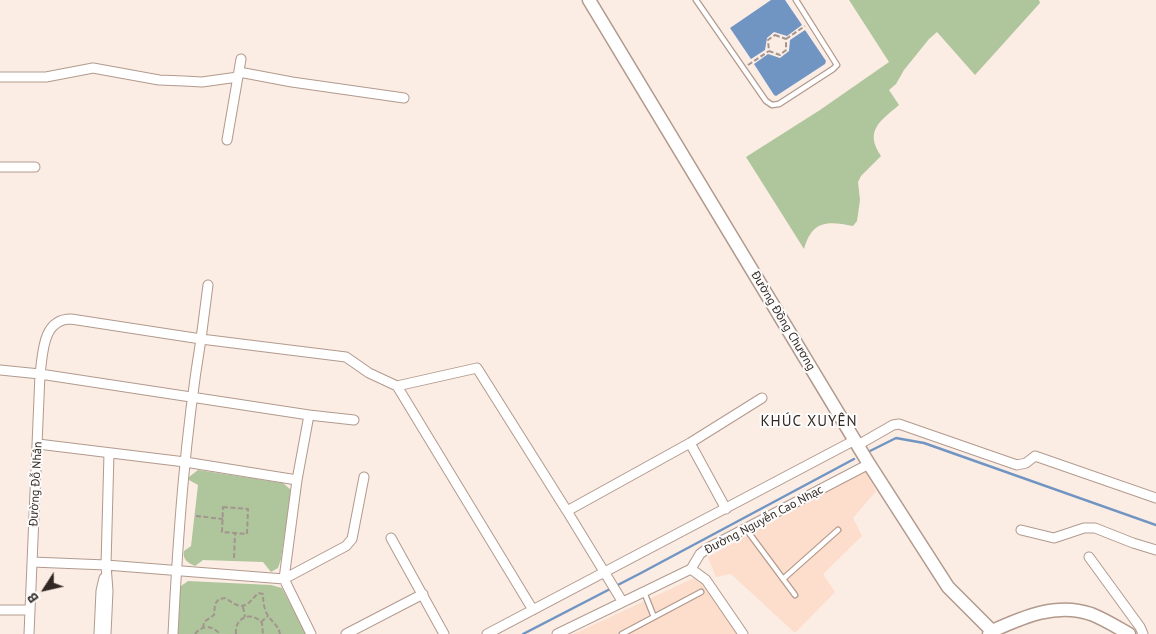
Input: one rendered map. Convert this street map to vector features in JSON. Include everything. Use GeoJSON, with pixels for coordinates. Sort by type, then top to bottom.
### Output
{"type":"FeatureCollection","features":[{"type":"Feature","properties":{"kind":"street","name":"Đường Đồng Chương"},"geometry":{"type":"LineString","coordinates":[[589,0],[861,451],[948,587],[991,632]]}},
{"type":"Feature","properties":{"kind":"street"},"geometry":{"type":"LineString","coordinates":[[227,140],[241,59]]}},
{"type":"Feature","properties":{"kind":"street"},"geometry":{"type":"LineString","coordinates":[[0,77],[46,78],[93,68],[159,80],[202,82],[238,75],[404,98]]}},
{"type":"Feature","properties":{"kind":"street"},"geometry":{"type":"LineString","coordinates":[[0,167],[35,167]]}},
{"type":"Feature","properties":{"kind":"street"},"geometry":{"type":"LineString","coordinates":[[173,634],[185,462],[192,396],[208,285]]}},
{"type":"Feature","properties":{"kind":"street","name":"Đường Đỗ Nhân"},"geometry":{"type":"LineString","coordinates":[[29,634],[40,374],[45,339],[53,327],[64,319],[201,338]]}},
{"type":"Feature","properties":{"kind":"street"},"geometry":{"type":"LineString","coordinates":[[201,338],[346,357],[369,373],[396,386],[533,610]]}},
{"type":"Feature","properties":{"kind":"street"},"geometry":{"type":"LineString","coordinates":[[396,386],[477,368],[620,598]]}},
{"type":"Feature","properties":{"kind":"street"},"geometry":{"type":"LineString","coordinates":[[0,370],[40,374],[354,420]]}},
{"type":"Feature","properties":{"kind":"street"},"geometry":{"type":"LineString","coordinates":[[567,511],[690,443],[762,398]]}},
{"type":"Feature","properties":{"kind":"street"},"geometry":{"type":"LineString","coordinates":[[310,415],[298,480],[284,579],[311,634]]}},
{"type":"Feature","properties":{"kind":"street"},"geometry":{"type":"LineString","coordinates":[[487,634],[606,575],[726,509],[861,451],[893,424],[899,424],[1017,465],[1026,463],[1035,456],[1156,498]]}},
{"type":"Feature","properties":{"kind":"street"},"geometry":{"type":"LineString","coordinates":[[690,443],[726,509]]}},
{"type":"Feature","properties":{"kind":"street"},"geometry":{"type":"LineString","coordinates":[[38,444],[185,462],[298,480]]}},
{"type":"Feature","properties":{"kind":"street","name":"Đường Nguyễn Cao Nhạc"},"geometry":{"type":"LineString","coordinates":[[557,634],[620,598],[643,591],[691,569],[703,552],[746,529],[861,451]]}},
{"type":"Feature","properties":{"kind":"street"},"geometry":{"type":"LineString","coordinates":[[106,634],[109,453]]}},
{"type":"Feature","properties":{"kind":"street"},"geometry":{"type":"LineString","coordinates":[[32,562],[106,565],[284,579],[346,546],[352,539],[364,477]]}},
{"type":"Feature","properties":{"kind":"street"},"geometry":{"type":"LineString","coordinates":[[1021,530],[1054,538],[1084,528],[1095,528],[1156,550]]}},
{"type":"Feature","properties":{"kind":"street"},"geometry":{"type":"LineString","coordinates":[[391,538],[444,634]]}},
{"type":"Feature","properties":{"kind":"street"},"geometry":{"type":"LineString","coordinates":[[1089,557],[1140,627],[1143,634]]}},
{"type":"Feature","properties":{"kind":"street"},"geometry":{"type":"LineString","coordinates":[[99,634],[101,591],[106,565]]}},
{"type":"Feature","properties":{"kind":"street"},"geometry":{"type":"LineString","coordinates":[[691,569],[706,580],[744,634]]}},
{"type":"Feature","properties":{"kind":"street"},"geometry":{"type":"LineString","coordinates":[[346,634],[423,594]]}},
{"type":"Feature","properties":{"kind":"street"},"geometry":{"type":"LineString","coordinates":[[991,632],[1034,614],[1064,609],[1081,611],[1092,615],[1129,634]]}},
{"type":"Feature","properties":{"kind":"street"},"geometry":{"type":"LineString","coordinates":[[0,610],[30,610]]}},
{"type":"Feature","properties":{"kind":"lane"},"geometry":{"type":"LineString","coordinates":[[699,1],[766,101],[772,105],[779,104],[833,70],[837,65],[796,0]]}},
{"type":"Feature","properties":{"kind":"lane"},"geometry":{"type":"LineString","coordinates":[[746,529],[795,595]]}},
{"type":"Feature","properties":{"kind":"lane"},"geometry":{"type":"LineString","coordinates":[[783,579],[838,530]]}},
{"type":"Feature","properties":{"kind":"lane"},"geometry":{"type":"LineString","coordinates":[[643,591],[654,617]]}},
{"type":"Feature","properties":{"kind":"lane"},"geometry":{"type":"LineString","coordinates":[[622,634],[702,592]]}},
{"type":"Feature","properties":{"kind":"path"},"geometry":{"type":"LineString","coordinates":[[786,39],[811,23]]}},
{"type":"Feature","properties":{"kind":"path"},"geometry":{"type":"LineString","coordinates":[[769,51],[768,40],[775,35],[786,39]]}},
{"type":"Feature","properties":{"kind":"path"},"geometry":{"type":"LineString","coordinates":[[769,51],[780,55],[786,50],[786,39]]}},
{"type":"Feature","properties":{"kind":"path"},"geometry":{"type":"LineString","coordinates":[[743,68],[769,51]]}},
{"type":"Feature","properties":{"kind":"path"},"geometry":{"type":"LineString","coordinates":[[223,507],[248,509],[246,534],[235,533],[222,532],[223,507]]}},
{"type":"Feature","properties":{"kind":"path"},"geometry":{"type":"LineString","coordinates":[[196,516],[223,519]]}},
{"type":"Feature","properties":{"kind":"path"},"geometry":{"type":"LineString","coordinates":[[234,558],[235,533]]}},
{"type":"Feature","properties":{"kind":"path"},"geometry":{"type":"LineString","coordinates":[[203,628],[204,622],[214,615],[215,604],[220,598],[226,598],[237,606],[243,606],[250,602],[258,593],[263,594],[264,606],[268,616],[277,626],[280,634]]}},
{"type":"Feature","properties":{"kind":"path"},"geometry":{"type":"LineString","coordinates":[[243,606],[245,617]]}},
{"type":"Feature","properties":{"kind":"path"},"geometry":{"type":"LineString","coordinates":[[261,622],[268,616]]}},
{"type":"Feature","properties":{"kind":"path"},"geometry":{"type":"LineString","coordinates":[[236,634],[236,625],[245,617],[255,617],[261,622],[263,634]]}},
{"type":"Feature","properties":{"kind":"path"},"geometry":{"type":"LineString","coordinates":[[195,634],[203,628],[213,628],[220,634]]}},
{"type":"Feature","properties":{"kind":"shaded area"},"geometry":{"type":"Polygon","coordinates":[[[865,471],[876,491],[853,518],[862,536],[823,574],[835,592],[795,633],[731,574],[716,577],[708,557],[865,471]]]}},
{"type":"Feature","properties":{"kind":"shaded area"},"geometry":{"type":"Polygon","coordinates":[[[696,577],[702,579],[738,634],[574,634],[696,577]]]}},
{"type":"Feature","properties":{"kind":"green space"},"geometry":{"type":"Polygon","coordinates":[[[849,0],[1039,0],[1040,3],[975,75],[937,32],[929,39],[904,70],[896,84],[889,90],[899,105],[876,127],[874,140],[881,156],[861,176],[858,182],[860,200],[857,221],[853,226],[829,223],[816,228],[807,239],[804,249],[746,157],[820,110],[889,62],[849,0]]]}},
{"type":"Feature","properties":{"kind":"green space"},"geometry":{"type":"Polygon","coordinates":[[[198,470],[283,483],[291,490],[278,568],[271,572],[263,562],[203,560],[195,566],[186,560],[184,551],[191,546],[198,485],[189,480],[189,477],[198,470]]]}},
{"type":"Feature","properties":{"kind":"green space"},"geometry":{"type":"Polygon","coordinates":[[[188,581],[271,585],[282,588],[306,634],[178,634],[180,591],[181,586],[188,581]]]}},
{"type":"Feature","properties":{"kind":"water"},"geometry":{"type":"Polygon","coordinates":[[[771,0],[785,0],[802,25],[787,36],[774,32],[767,38],[765,50],[751,59],[730,28],[771,0]]]}},
{"type":"Feature","properties":{"kind":"water"},"geometry":{"type":"Polygon","coordinates":[[[805,30],[826,61],[825,64],[776,96],[754,64],[768,54],[780,58],[789,51],[790,40],[805,30]]]}},
{"type":"Feature","properties":{"kind":"waterway"},"geometry":{"type":"LineString","coordinates":[[866,453],[896,438],[924,443],[1156,525]]}},
{"type":"Feature","properties":{"kind":"waterway"},"geometry":{"type":"LineString","coordinates":[[523,634],[854,459]]}},
{"type":"Feature","properties":{"kind":"district","name":"KHÚC XUYÊN"},"geometry":{"type":"Point","coordinates":[809,422]}}]}
